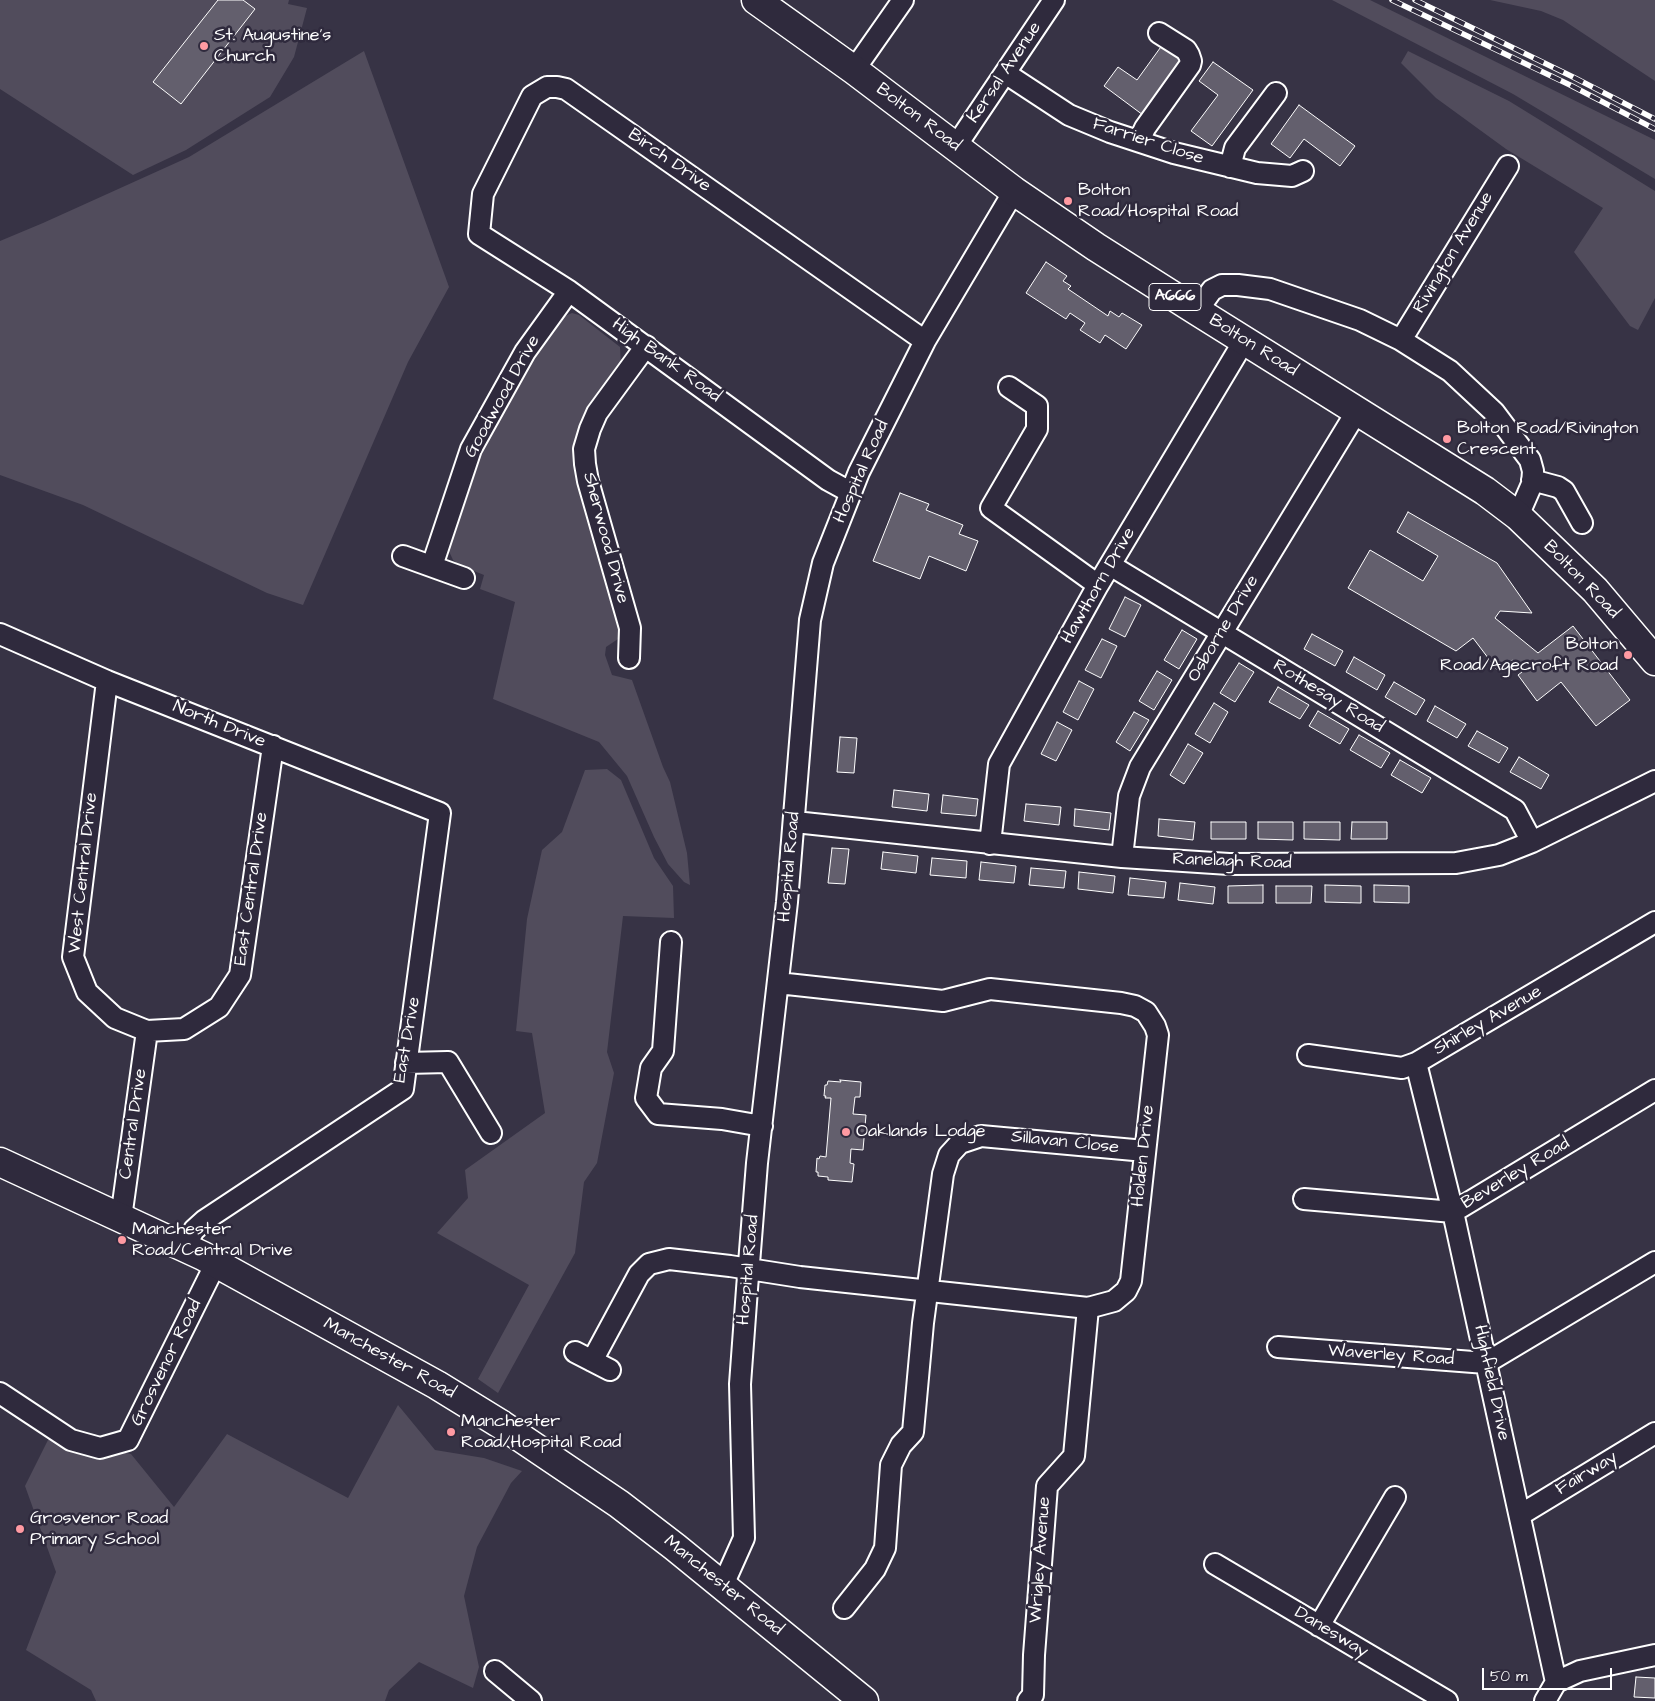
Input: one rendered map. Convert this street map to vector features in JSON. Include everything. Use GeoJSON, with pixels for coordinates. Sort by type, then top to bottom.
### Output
{"type":"FeatureCollection","features":[{"type":"Feature","properties":{"kind":"main road","name":"Bolton Road"},"geometry":{"type":"LineString","coordinates":[[756,0],[854,70],[1014,191],[1197,312],[1477,486],[1518,516],[1595,590],[1655,662]]}},
{"type":"Feature","properties":{"kind":"main road","name":"Manchester Road"},"geometry":{"type":"LineString","coordinates":[[0,1162],[216,1263],[437,1385],[523,1438],[619,1504],[723,1585],[859,1700]]}},
{"type":"Feature","properties":{"kind":"street"},"geometry":{"type":"LineString","coordinates":[[854,70],[903,0]]}},
{"type":"Feature","properties":{"kind":"street","name":"Kersal Avenue"},"geometry":{"type":"LineString","coordinates":[[956,146],[1054,0]]}},
{"type":"Feature","properties":{"kind":"street"},"geometry":{"type":"LineString","coordinates":[[1139,141],[1145,128],[1191,61],[1186,50],[1159,32]]}},
{"type":"Feature","properties":{"kind":"street","name":"Farrier Close"},"geometry":{"type":"LineString","coordinates":[[1006,72],[1068,115],[1110,132],[1174,153],[1258,174],[1292,176],[1303,171]]}},
{"type":"Feature","properties":{"kind":"street","name":"Birch Drive"},"geometry":{"type":"LineString","coordinates":[[479,234],[483,194],[532,96],[547,87],[566,89],[926,341]]}},
{"type":"Feature","properties":{"kind":"street"},"geometry":{"type":"LineString","coordinates":[[1230,167],[1235,148],[1276,92]]}},
{"type":"Feature","properties":{"kind":"street","name":"Rivington Avenue"},"geometry":{"type":"LineString","coordinates":[[1401,340],[1508,166]]}},
{"type":"Feature","properties":{"kind":"street","name":"Hospital Road"},"geometry":{"type":"LineString","coordinates":[[723,1585],[744,1538],[740,1384],[762,1126],[795,822],[810,620],[823,563],[859,472],[926,341],[1014,191]]}},
{"type":"Feature","properties":{"kind":"street","name":"High Bank Road"},"geometry":{"type":"LineString","coordinates":[[479,234],[569,291],[828,480],[850,492]]}},
{"type":"Feature","properties":{"kind":"street"},"geometry":{"type":"LineString","coordinates":[[1197,312],[1212,290],[1222,285],[1238,284],[1270,289],[1360,320],[1401,340],[1450,372],[1494,412],[1530,460],[1533,471],[1532,480],[1527,497],[1518,516]]}},
{"type":"Feature","properties":{"kind":"street","name":"Goodwood Drive"},"geometry":{"type":"LineString","coordinates":[[432,566],[471,449],[525,352],[569,291]]}},
{"type":"Feature","properties":{"kind":"street","name":"Hawthorn Drive"},"geometry":{"type":"LineString","coordinates":[[990,844],[999,764],[1098,586],[1244,341]]}},
{"type":"Feature","properties":{"kind":"street","name":"Sherwood Drive"},"geometry":{"type":"LineString","coordinates":[[629,658],[630,628],[588,481],[584,449],[597,413],[646,346]]}},
{"type":"Feature","properties":{"kind":"street"},"geometry":{"type":"LineString","coordinates":[[1009,387],[1037,406],[1037,429],[991,508],[1098,586]]}},
{"type":"Feature","properties":{"kind":"street","name":"Osborne Drive"},"geometry":{"type":"LineString","coordinates":[[1122,858],[1129,796],[1140,767],[1357,411]]}},
{"type":"Feature","properties":{"kind":"street"},"geometry":{"type":"LineString","coordinates":[[1532,480],[1558,487],[1564,491],[1582,523]]}},
{"type":"Feature","properties":{"kind":"street"},"geometry":{"type":"LineString","coordinates":[[403,556],[464,578]]}},
{"type":"Feature","properties":{"kind":"street","name":"Rothesay Road"},"geometry":{"type":"LineString","coordinates":[[1110,566],[1515,810],[1532,842]]}},
{"type":"Feature","properties":{"kind":"street","name":"North Drive"},"geometry":{"type":"LineString","coordinates":[[0,634],[107,681],[440,813]]}},
{"type":"Feature","properties":{"kind":"street","name":"West Central Drive"},"geometry":{"type":"LineString","coordinates":[[107,681],[73,957],[88,992],[115,1018],[147,1031]]}},
{"type":"Feature","properties":{"kind":"street","name":"East Central Drive"},"geometry":{"type":"LineString","coordinates":[[147,1031],[184,1029],[219,1007],[240,976],[273,746]]}},
{"type":"Feature","properties":{"kind":"street","name":"Ranelagh Road"},"geometry":{"type":"LineString","coordinates":[[795,822],[1122,858],[1229,864],[1456,863],[1499,855],[1532,842],[1655,781]]}},
{"type":"Feature","properties":{"kind":"street","name":"East Drive"},"geometry":{"type":"LineString","coordinates":[[184,1248],[194,1230],[205,1220],[403,1088],[440,813]]}},
{"type":"Feature","properties":{"kind":"street","name":"Shirley Avenue"},"geometry":{"type":"LineString","coordinates":[[1308,1055],[1402,1068],[1416,1063],[1655,922]]}},
{"type":"Feature","properties":{"kind":"street"},"geometry":{"type":"LineString","coordinates":[[671,942],[663,1051],[652,1068],[646,1098],[658,1114],[722,1119],[762,1126]]}},
{"type":"Feature","properties":{"kind":"street","name":"Holden Drive"},"geometry":{"type":"LineString","coordinates":[[610,1370],[583,1356],[639,1274],[649,1264],[669,1259],[800,1277],[1088,1308],[1114,1301],[1126,1291],[1131,1281],[1158,1035],[1151,1018],[1146,1012],[1135,1006],[1122,1003],[990,989],[943,1001],[778,983]]}},
{"type":"Feature","properties":{"kind":"street","name":"Central Drive"},"geometry":{"type":"LineString","coordinates":[[121,1218],[147,1031]]}},
{"type":"Feature","properties":{"kind":"street"},"geometry":{"type":"LineString","coordinates":[[406,1063],[448,1062],[491,1133]]}},
{"type":"Feature","properties":{"kind":"street","name":"Highfield Drive"},"geometry":{"type":"LineString","coordinates":[[1416,1063],[1453,1212],[1556,1682]]}},
{"type":"Feature","properties":{"kind":"street","name":"Beverley Road"},"geometry":{"type":"LineString","coordinates":[[1304,1199],[1453,1212],[1655,1090]]}},
{"type":"Feature","properties":{"kind":"street","name":"Sillavan Close"},"geometry":{"type":"LineString","coordinates":[[844,1608],[875,1569],[885,1548],[891,1465],[901,1446],[913,1432],[923,1323],[943,1174],[950,1155],[960,1143],[981,1136],[1145,1151]]}},
{"type":"Feature","properties":{"kind":"street"},"geometry":{"type":"LineString","coordinates":[[1486,1363],[1655,1262]]}},
{"type":"Feature","properties":{"kind":"street","name":"Grosvenor Road"},"geometry":{"type":"LineString","coordinates":[[0,1393],[71,1440],[100,1448],[128,1440],[216,1263]]}},
{"type":"Feature","properties":{"kind":"street","name":"Wrigley Avenue"},"geometry":{"type":"LineString","coordinates":[[1028,1701],[1033,1695],[1034,1655],[1047,1486],[1074,1456],[1088,1308]]}},
{"type":"Feature","properties":{"kind":"street","name":"Waverley Road"},"geometry":{"type":"LineString","coordinates":[[1278,1348],[1486,1363]]}},
{"type":"Feature","properties":{"kind":"street","name":"Fairway"},"geometry":{"type":"LineString","coordinates":[[1520,1515],[1655,1432]]}},
{"type":"Feature","properties":{"kind":"street"},"geometry":{"type":"LineString","coordinates":[[1319,1626],[1395,1497]]}},
{"type":"Feature","properties":{"kind":"street","name":"Danesway"},"geometry":{"type":"LineString","coordinates":[[1215,1564],[1447,1701]]}},
{"type":"Feature","properties":{"kind":"street"},"geometry":{"type":"LineString","coordinates":[[1545,1701],[1556,1682],[1580,1671],[1655,1655]]}},
{"type":"Feature","properties":{"kind":"street"},"geometry":{"type":"LineString","coordinates":[[494,1671],[531,1701]]}},
{"type":"Feature","properties":{"kind":"shaded area"},"geometry":{"type":"Polygon","coordinates":[[[0,0],[289,0],[288,4],[307,8],[294,57],[270,97],[186,150],[133,175],[0,89],[0,0]]]}},
{"type":"Feature","properties":{"kind":"shaded area"},"geometry":{"type":"Polygon","coordinates":[[[1332,0],[1370,0],[1655,140],[1655,179],[1513,94],[1332,0]]]}},
{"type":"Feature","properties":{"kind":"shaded area"},"geometry":{"type":"Polygon","coordinates":[[[1490,0],[1655,0],[1655,81],[1563,20],[1541,11],[1490,0]]]}},
{"type":"Feature","properties":{"kind":"shaded area"},"geometry":{"type":"Polygon","coordinates":[[[364,51],[449,287],[408,362],[303,605],[267,593],[83,505],[0,475],[0,241],[189,157],[364,51]]]}},
{"type":"Feature","properties":{"kind":"shaded area"},"geometry":{"type":"Polygon","coordinates":[[[1408,51],[1509,101],[1655,191],[1655,298],[1638,330],[1630,326],[1574,252],[1603,208],[1506,149],[1436,98],[1401,63],[1408,51]]]}},
{"type":"Feature","properties":{"kind":"shaded area"},"geometry":{"type":"Polygon","coordinates":[[[572,313],[579,315],[620,347],[621,366],[581,425],[575,439],[574,463],[578,483],[623,633],[606,647],[605,655],[612,675],[632,680],[670,782],[687,853],[690,885],[684,882],[668,864],[627,776],[599,742],[493,699],[515,602],[480,589],[484,575],[459,565],[453,560],[447,547],[477,455],[558,319],[572,313]]]}},
{"type":"Feature","properties":{"kind":"shaded area"},"geometry":{"type":"Polygon","coordinates":[[[607,769],[621,780],[654,858],[673,886],[674,918],[623,916],[607,1052],[614,1073],[597,1163],[584,1182],[575,1253],[498,1393],[478,1379],[529,1285],[437,1233],[468,1198],[465,1170],[545,1113],[532,1033],[516,1031],[527,919],[542,850],[562,832],[585,770],[607,769]]]}},
{"type":"Feature","properties":{"kind":"shaded area"},"geometry":{"type":"Polygon","coordinates":[[[398,1405],[435,1450],[484,1458],[522,1471],[511,1483],[477,1547],[464,1596],[479,1667],[473,1688],[419,1662],[389,1690],[385,1701],[96,1701],[91,1690],[26,1650],[56,1572],[25,1486],[49,1438],[131,1454],[174,1507],[227,1434],[348,1498],[398,1405]]]}},
{"type":"Feature","properties":{"kind":"building","name":"St. Augustine's Church"},"geometry":{"type":"Polygon","coordinates":[[[218,0],[243,0],[255,9],[181,104],[153,82],[218,0]]]}},
{"type":"Feature","properties":{"kind":"building"},"geometry":{"type":"Polygon","coordinates":[[[1163,44],[1184,59],[1143,115],[1104,86],[1118,67],[1137,80],[1163,44]]]}},
{"type":"Feature","properties":{"kind":"building"},"geometry":{"type":"Polygon","coordinates":[[[1213,62],[1253,90],[1212,146],[1191,131],[1218,95],[1199,81],[1213,62]]]}},
{"type":"Feature","properties":{"kind":"building"},"geometry":{"type":"Polygon","coordinates":[[[1299,105],[1355,146],[1340,166],[1304,139],[1290,158],[1271,144],[1299,105]]]}},
{"type":"Feature","properties":{"kind":"building"},"geometry":{"type":"Polygon","coordinates":[[[1046,262],[1067,276],[1063,281],[1071,286],[1068,289],[1108,316],[1110,311],[1119,317],[1122,313],[1142,325],[1126,349],[1105,335],[1100,343],[1080,330],[1085,323],[1070,313],[1066,319],[1026,293],[1046,262]]]}},
{"type":"Feature","properties":{"kind":"building"},"geometry":{"type":"Polygon","coordinates":[[[900,493],[929,504],[926,510],[963,525],[959,534],[978,541],[966,571],[929,556],[920,579],[873,561],[900,493]]]}},
{"type":"Feature","properties":{"kind":"building"},"geometry":{"type":"Polygon","coordinates":[[[1408,512],[1497,563],[1532,613],[1500,611],[1495,618],[1538,653],[1573,626],[1630,700],[1596,726],[1561,682],[1537,701],[1518,675],[1522,672],[1513,660],[1498,671],[1473,638],[1456,651],[1348,588],[1370,550],[1423,581],[1438,556],[1397,532],[1408,512]]]}},
{"type":"Feature","properties":{"kind":"building"},"geometry":{"type":"Polygon","coordinates":[[[1125,597],[1141,605],[1125,637],[1109,629],[1125,597]]]}},
{"type":"Feature","properties":{"kind":"building"},"geometry":{"type":"Polygon","coordinates":[[[1182,630],[1197,639],[1179,669],[1164,660],[1182,630]]]}},
{"type":"Feature","properties":{"kind":"building"},"geometry":{"type":"Polygon","coordinates":[[[1312,634],[1343,651],[1335,666],[1304,649],[1312,634]]]}},
{"type":"Feature","properties":{"kind":"building"},"geometry":{"type":"Polygon","coordinates":[[[1102,639],[1117,646],[1101,678],[1085,670],[1102,639]]]}},
{"type":"Feature","properties":{"kind":"building"},"geometry":{"type":"Polygon","coordinates":[[[1354,657],[1385,675],[1377,690],[1346,672],[1354,657]]]}},
{"type":"Feature","properties":{"kind":"building"},"geometry":{"type":"Polygon","coordinates":[[[1239,663],[1254,672],[1235,702],[1220,693],[1239,663]]]}},
{"type":"Feature","properties":{"kind":"building"},"geometry":{"type":"Polygon","coordinates":[[[1157,671],[1172,680],[1154,710],[1139,701],[1157,671]]]}},
{"type":"Feature","properties":{"kind":"building"},"geometry":{"type":"Polygon","coordinates":[[[1079,681],[1094,689],[1078,720],[1063,712],[1079,681]]]}},
{"type":"Feature","properties":{"kind":"building"},"geometry":{"type":"Polygon","coordinates":[[[1394,682],[1425,700],[1416,715],[1385,697],[1394,682]]]}},
{"type":"Feature","properties":{"kind":"building"},"geometry":{"type":"Polygon","coordinates":[[[1278,687],[1309,705],[1300,719],[1269,702],[1278,687]]]}},
{"type":"Feature","properties":{"kind":"building"},"geometry":{"type":"Polygon","coordinates":[[[1214,703],[1228,712],[1210,743],[1195,734],[1214,703]]]}},
{"type":"Feature","properties":{"kind":"building"},"geometry":{"type":"Polygon","coordinates":[[[1435,706],[1466,724],[1457,738],[1427,721],[1435,706]]]}},
{"type":"Feature","properties":{"kind":"building"},"geometry":{"type":"Polygon","coordinates":[[[1318,711],[1349,729],[1340,744],[1309,726],[1318,711]]]}},
{"type":"Feature","properties":{"kind":"building"},"geometry":{"type":"Polygon","coordinates":[[[1134,712],[1149,720],[1130,751],[1116,742],[1134,712]]]}},
{"type":"Feature","properties":{"kind":"building"},"geometry":{"type":"Polygon","coordinates":[[[1057,722],[1072,730],[1056,761],[1041,754],[1057,722]]]}},
{"type":"Feature","properties":{"kind":"building"},"geometry":{"type":"Polygon","coordinates":[[[1477,731],[1508,748],[1499,763],[1468,746],[1477,731]]]}},
{"type":"Feature","properties":{"kind":"building"},"geometry":{"type":"Polygon","coordinates":[[[1359,735],[1390,753],[1381,768],[1350,750],[1359,735]]]}},
{"type":"Feature","properties":{"kind":"building"},"geometry":{"type":"Polygon","coordinates":[[[840,737],[857,738],[854,773],[837,772],[840,737]]]}},
{"type":"Feature","properties":{"kind":"building"},"geometry":{"type":"Polygon","coordinates":[[[1188,744],[1203,753],[1184,784],[1170,775],[1188,744]]]}},
{"type":"Feature","properties":{"kind":"building"},"geometry":{"type":"Polygon","coordinates":[[[1519,757],[1549,775],[1541,789],[1510,772],[1519,757]]]}},
{"type":"Feature","properties":{"kind":"building"},"geometry":{"type":"Polygon","coordinates":[[[1400,760],[1431,778],[1422,793],[1391,775],[1400,760]]]}},
{"type":"Feature","properties":{"kind":"building"},"geometry":{"type":"Polygon","coordinates":[[[894,790],[929,794],[927,811],[892,807],[894,790]]]}},
{"type":"Feature","properties":{"kind":"building"},"geometry":{"type":"Polygon","coordinates":[[[943,795],[978,799],[976,816],[941,813],[943,795]]]}},
{"type":"Feature","properties":{"kind":"building"},"geometry":{"type":"Polygon","coordinates":[[[1026,804],[1061,807],[1059,825],[1024,821],[1026,804]]]}},
{"type":"Feature","properties":{"kind":"building"},"geometry":{"type":"Polygon","coordinates":[[[1075,809],[1111,813],[1109,830],[1074,826],[1075,809]]]}},
{"type":"Feature","properties":{"kind":"building"},"geometry":{"type":"Polygon","coordinates":[[[1159,819],[1195,822],[1193,840],[1158,836],[1159,819]]]}},
{"type":"Feature","properties":{"kind":"building"},"geometry":{"type":"Polygon","coordinates":[[[1211,822],[1246,822],[1246,839],[1211,839],[1211,822]]]}},
{"type":"Feature","properties":{"kind":"building"},"geometry":{"type":"Polygon","coordinates":[[[1258,822],[1293,822],[1293,840],[1258,839],[1258,822]]]}},
{"type":"Feature","properties":{"kind":"building"},"geometry":{"type":"Polygon","coordinates":[[[1304,822],[1340,822],[1340,840],[1304,839],[1304,822]]]}},
{"type":"Feature","properties":{"kind":"building"},"geometry":{"type":"Polygon","coordinates":[[[1352,822],[1387,822],[1387,839],[1351,839],[1352,822]]]}},
{"type":"Feature","properties":{"kind":"building"},"geometry":{"type":"Polygon","coordinates":[[[832,848],[849,849],[845,884],[828,883],[832,848]]]}},
{"type":"Feature","properties":{"kind":"building"},"geometry":{"type":"Polygon","coordinates":[[[883,852],[918,856],[916,873],[881,869],[883,852]]]}},
{"type":"Feature","properties":{"kind":"building"},"geometry":{"type":"Polygon","coordinates":[[[932,858],[967,861],[966,878],[930,875],[932,858]]]}},
{"type":"Feature","properties":{"kind":"building"},"geometry":{"type":"Polygon","coordinates":[[[981,862],[1016,866],[1014,883],[979,880],[981,862]]]}},
{"type":"Feature","properties":{"kind":"building"},"geometry":{"type":"Polygon","coordinates":[[[1031,868],[1066,871],[1064,888],[1029,885],[1031,868]]]}},
{"type":"Feature","properties":{"kind":"building"},"geometry":{"type":"Polygon","coordinates":[[[1079,872],[1115,876],[1113,893],[1078,889],[1079,872]]]}},
{"type":"Feature","properties":{"kind":"building"},"geometry":{"type":"Polygon","coordinates":[[[1130,878],[1166,882],[1164,898],[1128,895],[1130,878]]]}},
{"type":"Feature","properties":{"kind":"building"},"geometry":{"type":"Polygon","coordinates":[[[1180,883],[1215,887],[1213,904],[1178,900],[1180,883]]]}},
{"type":"Feature","properties":{"kind":"building"},"geometry":{"type":"Polygon","coordinates":[[[1263,885],[1263,903],[1228,903],[1228,886],[1263,885]]]}},
{"type":"Feature","properties":{"kind":"building"},"geometry":{"type":"Polygon","coordinates":[[[1325,885],[1361,886],[1361,903],[1325,902],[1325,885]]]}},
{"type":"Feature","properties":{"kind":"building"},"geometry":{"type":"Polygon","coordinates":[[[1374,885],[1409,886],[1409,903],[1374,902],[1374,885]]]}},
{"type":"Feature","properties":{"kind":"building"},"geometry":{"type":"Polygon","coordinates":[[[1276,886],[1312,886],[1311,903],[1276,903],[1276,886]]]}},
{"type":"Feature","properties":{"kind":"building","name":"Oaklands Lodge"},"geometry":{"type":"Polygon","coordinates":[[[840,1080],[861,1082],[860,1097],[855,1097],[853,1114],[866,1115],[863,1150],[851,1149],[850,1163],[854,1164],[852,1182],[828,1180],[828,1177],[818,1176],[818,1172],[816,1172],[817,1158],[819,1159],[820,1156],[826,1157],[831,1098],[825,1098],[826,1096],[824,1096],[825,1085],[827,1085],[828,1081],[841,1082],[840,1080]]]}},
{"type":"Feature","properties":{"kind":"building"},"geometry":{"type":"Polygon","coordinates":[[[1636,1677],[1655,1678],[1655,1698],[1634,1697],[1636,1677]]]}},
{"type":"Feature","properties":{"kind":"railway"},"geometry":{"type":"LineString","coordinates":[[1392,0],[1570,85],[1655,129]]}},
{"type":"Feature","properties":{"kind":"railway"},"geometry":{"type":"LineString","coordinates":[[1415,0],[1655,119]]}},
{"type":"Feature","properties":{"kind":"place","name":"St. Augustine's Church"},"geometry":{"type":"Point","coordinates":[204,46]}},
{"type":"Feature","properties":{"kind":"place","name":"Bolton Road/Hospital Road"},"geometry":{"type":"Point","coordinates":[1068,201]}},
{"type":"Feature","properties":{"kind":"place","name":"Bolton Road/Rivington Crescent"},"geometry":{"type":"Point","coordinates":[1447,439]}},
{"type":"Feature","properties":{"kind":"place","name":"Bolton Road/Agecroft Road"},"geometry":{"type":"Point","coordinates":[1628,655]}},
{"type":"Feature","properties":{"kind":"place","name":"Oaklands Lodge"},"geometry":{"type":"Point","coordinates":[846,1132]}},
{"type":"Feature","properties":{"kind":"place","name":"Manchester Road/Central Drive"},"geometry":{"type":"Point","coordinates":[122,1240]}},
{"type":"Feature","properties":{"kind":"place","name":"Manchester Road/Hospital Road"},"geometry":{"type":"Point","coordinates":[451,1432]}},
{"type":"Feature","properties":{"kind":"place","name":"Grosvenor Road Primary School"},"geometry":{"type":"Point","coordinates":[20,1529]}}]}
